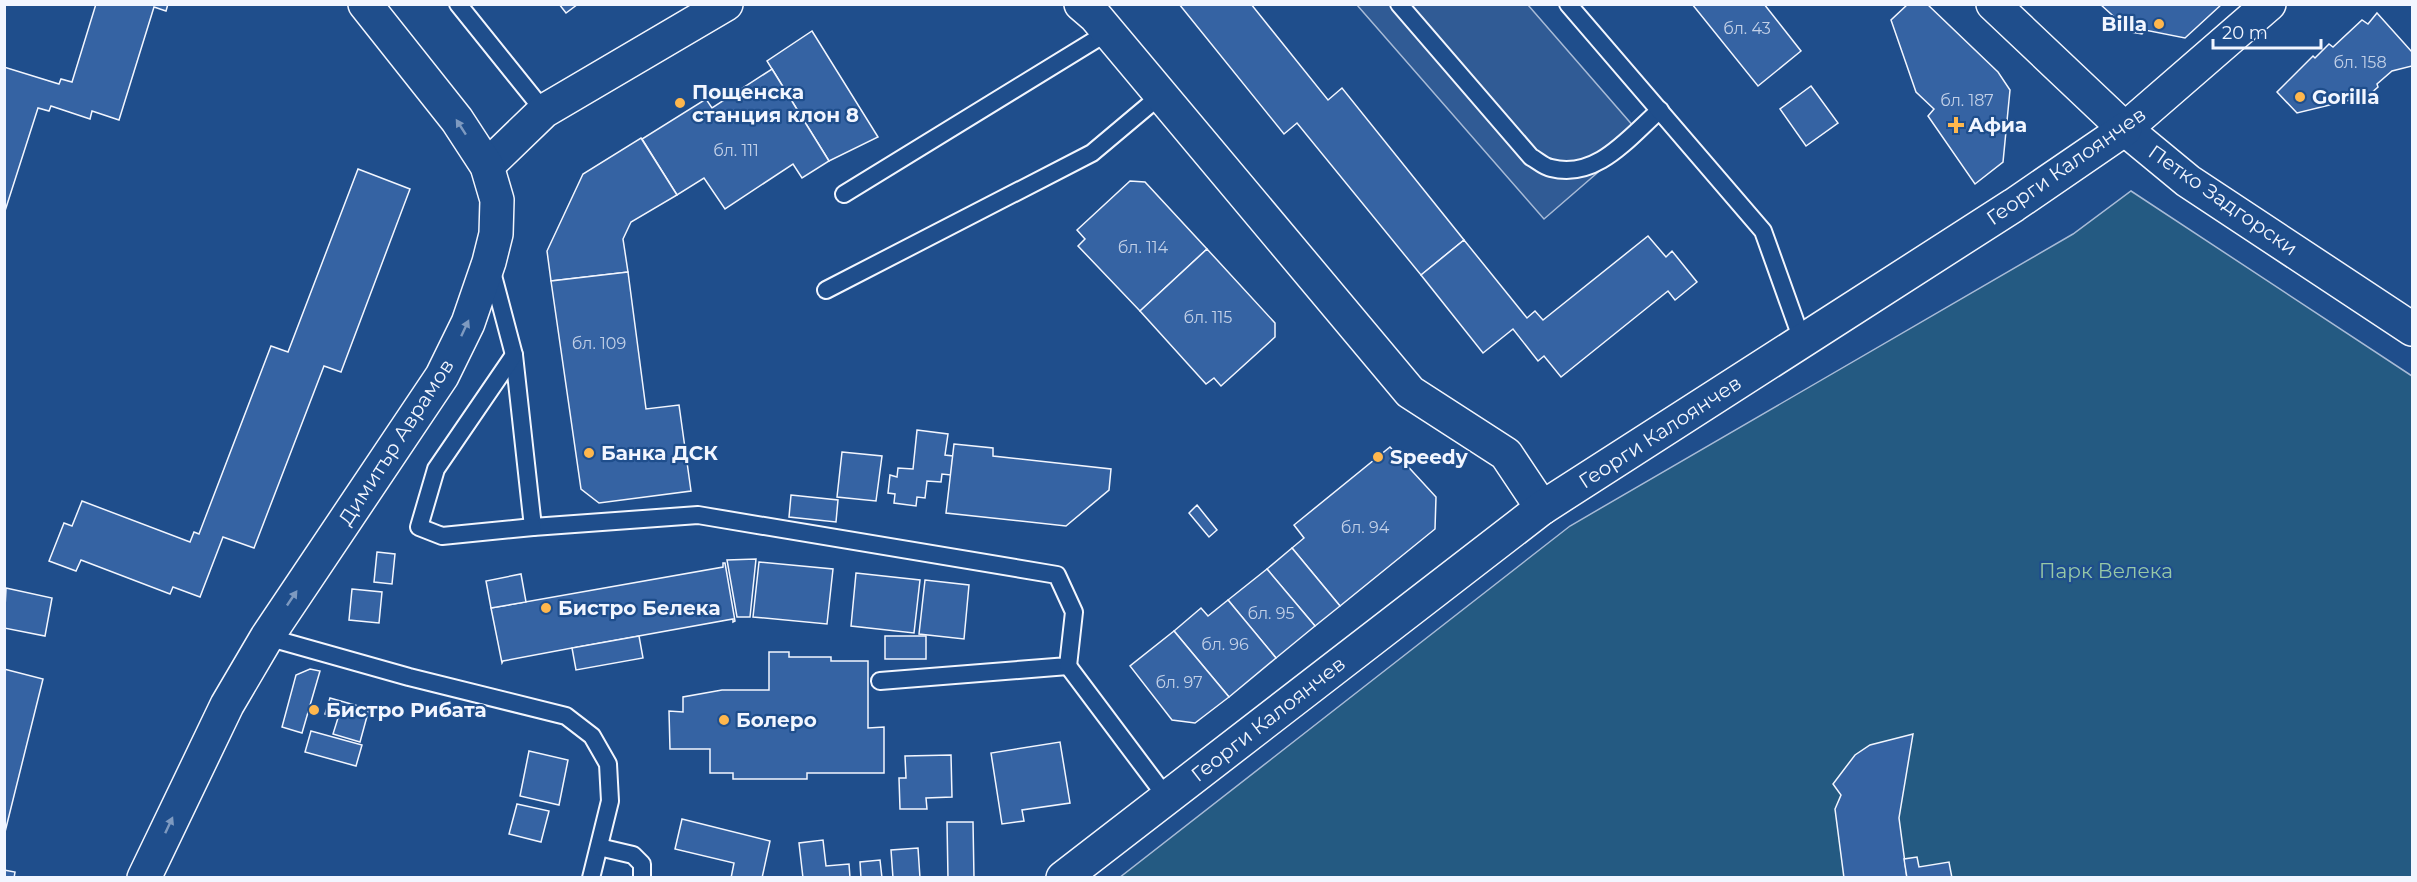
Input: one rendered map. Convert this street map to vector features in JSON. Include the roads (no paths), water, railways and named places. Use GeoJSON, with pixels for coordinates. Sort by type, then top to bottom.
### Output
{"type":"FeatureCollection","features":[{"type":"Feature","properties":{"kind":"street","name":"Димитър Аврамов"},"geometry":{"type":"LineString","coordinates":[[144,878],[227,705],[267,637],[442,376],[468,322],[489,262],[496,234],[497,200],[487,166],[457,120],[365,4]]}},
{"type":"Feature","properties":{"kind":"street"},"geometry":{"type":"LineString","coordinates":[[487,166],[544,111],[726,4]]}},
{"type":"Feature","properties":{"kind":"street"},"geometry":{"type":"LineString","coordinates":[[1081,4],[1108,32],[1410,392],[1506,454],[1542,508]]}},
{"type":"Feature","properties":{"kind":"street","name":"Петко Задгорски"},"geometry":{"type":"LineString","coordinates":[[1993,4],[2125,129],[2188,180],[2412,329]]}},
{"type":"Feature","properties":{"kind":"street","name":"Георги Калоянчев"},"geometry":{"type":"LineString","coordinates":[[1063,878],[1542,508],[2004,211],[2125,129],[2269,4]]}},
{"type":"Feature","properties":{"kind":"lane"},"geometry":{"type":"LineString","coordinates":[[458,4],[544,111]]}},
{"type":"Feature","properties":{"kind":"lane"},"geometry":{"type":"LineString","coordinates":[[1399,4],[1531,157],[1549,168],[1579,171],[1602,162],[1660,110]]}},
{"type":"Feature","properties":{"kind":"lane"},"geometry":{"type":"LineString","coordinates":[[1568,4],[1763,231],[1802,340]]}},
{"type":"Feature","properties":{"kind":"lane"},"geometry":{"type":"LineString","coordinates":[[844,194],[1108,32]]}},
{"type":"Feature","properties":{"kind":"lane"},"geometry":{"type":"LineString","coordinates":[[826,290],[1092,153],[1161,95]]}},
{"type":"Feature","properties":{"kind":"lane"},"geometry":{"type":"LineString","coordinates":[[489,262],[514,355],[533,527]]}},
{"type":"Feature","properties":{"kind":"lane"},"geometry":{"type":"LineString","coordinates":[[514,355],[436,469],[419,527],[442,536],[698,514],[1057,574],[1074,612],[1068,666],[1167,798]]}},
{"type":"Feature","properties":{"kind":"lane"},"geometry":{"type":"LineString","coordinates":[[267,637],[409,677],[566,716],[592,736],[608,764],[610,801],[591,878]]}},
{"type":"Feature","properties":{"kind":"lane"},"geometry":{"type":"LineString","coordinates":[[880,681],[1068,666]]}},
{"type":"Feature","properties":{"kind":"lane"},"geometry":{"type":"LineString","coordinates":[[599,847],[633,855],[642,864],[642,878]]}},
{"type":"Feature","properties":{"kind":"place","name":"Billa"},"geometry":{"type":"Point","coordinates":[2159,24]}},
{"type":"Feature","properties":{"kind":"place","name":"Gorilla"},"geometry":{"type":"Point","coordinates":[2300,97]}},
{"type":"Feature","properties":{"kind":"place","name":"Пощенска станция клон 8"},"geometry":{"type":"Point","coordinates":[680,103]}},
{"type":"Feature","properties":{"kind":"place","name":"Афиа"},"geometry":{"type":"Point","coordinates":[1956,125]}},
{"type":"Feature","properties":{"kind":"place","name":"Банка ДСК"},"geometry":{"type":"Point","coordinates":[589,453]}},
{"type":"Feature","properties":{"kind":"place","name":"Speedy"},"geometry":{"type":"Point","coordinates":[1378,457]}},
{"type":"Feature","properties":{"kind":"place","name":"Бистро Белека"},"geometry":{"type":"Point","coordinates":[546,608]}},
{"type":"Feature","properties":{"kind":"place","name":"Бистро Рибата"},"geometry":{"type":"Point","coordinates":[314,710]}},
{"type":"Feature","properties":{"kind":"place","name":"Болеро"},"geometry":{"type":"Point","coordinates":[724,720]}},
{"type":"Feature","properties":{"kind":"park label","name":"Парк Велека"},"geometry":{"type":"Point","coordinates":[2106,571]}}]}
